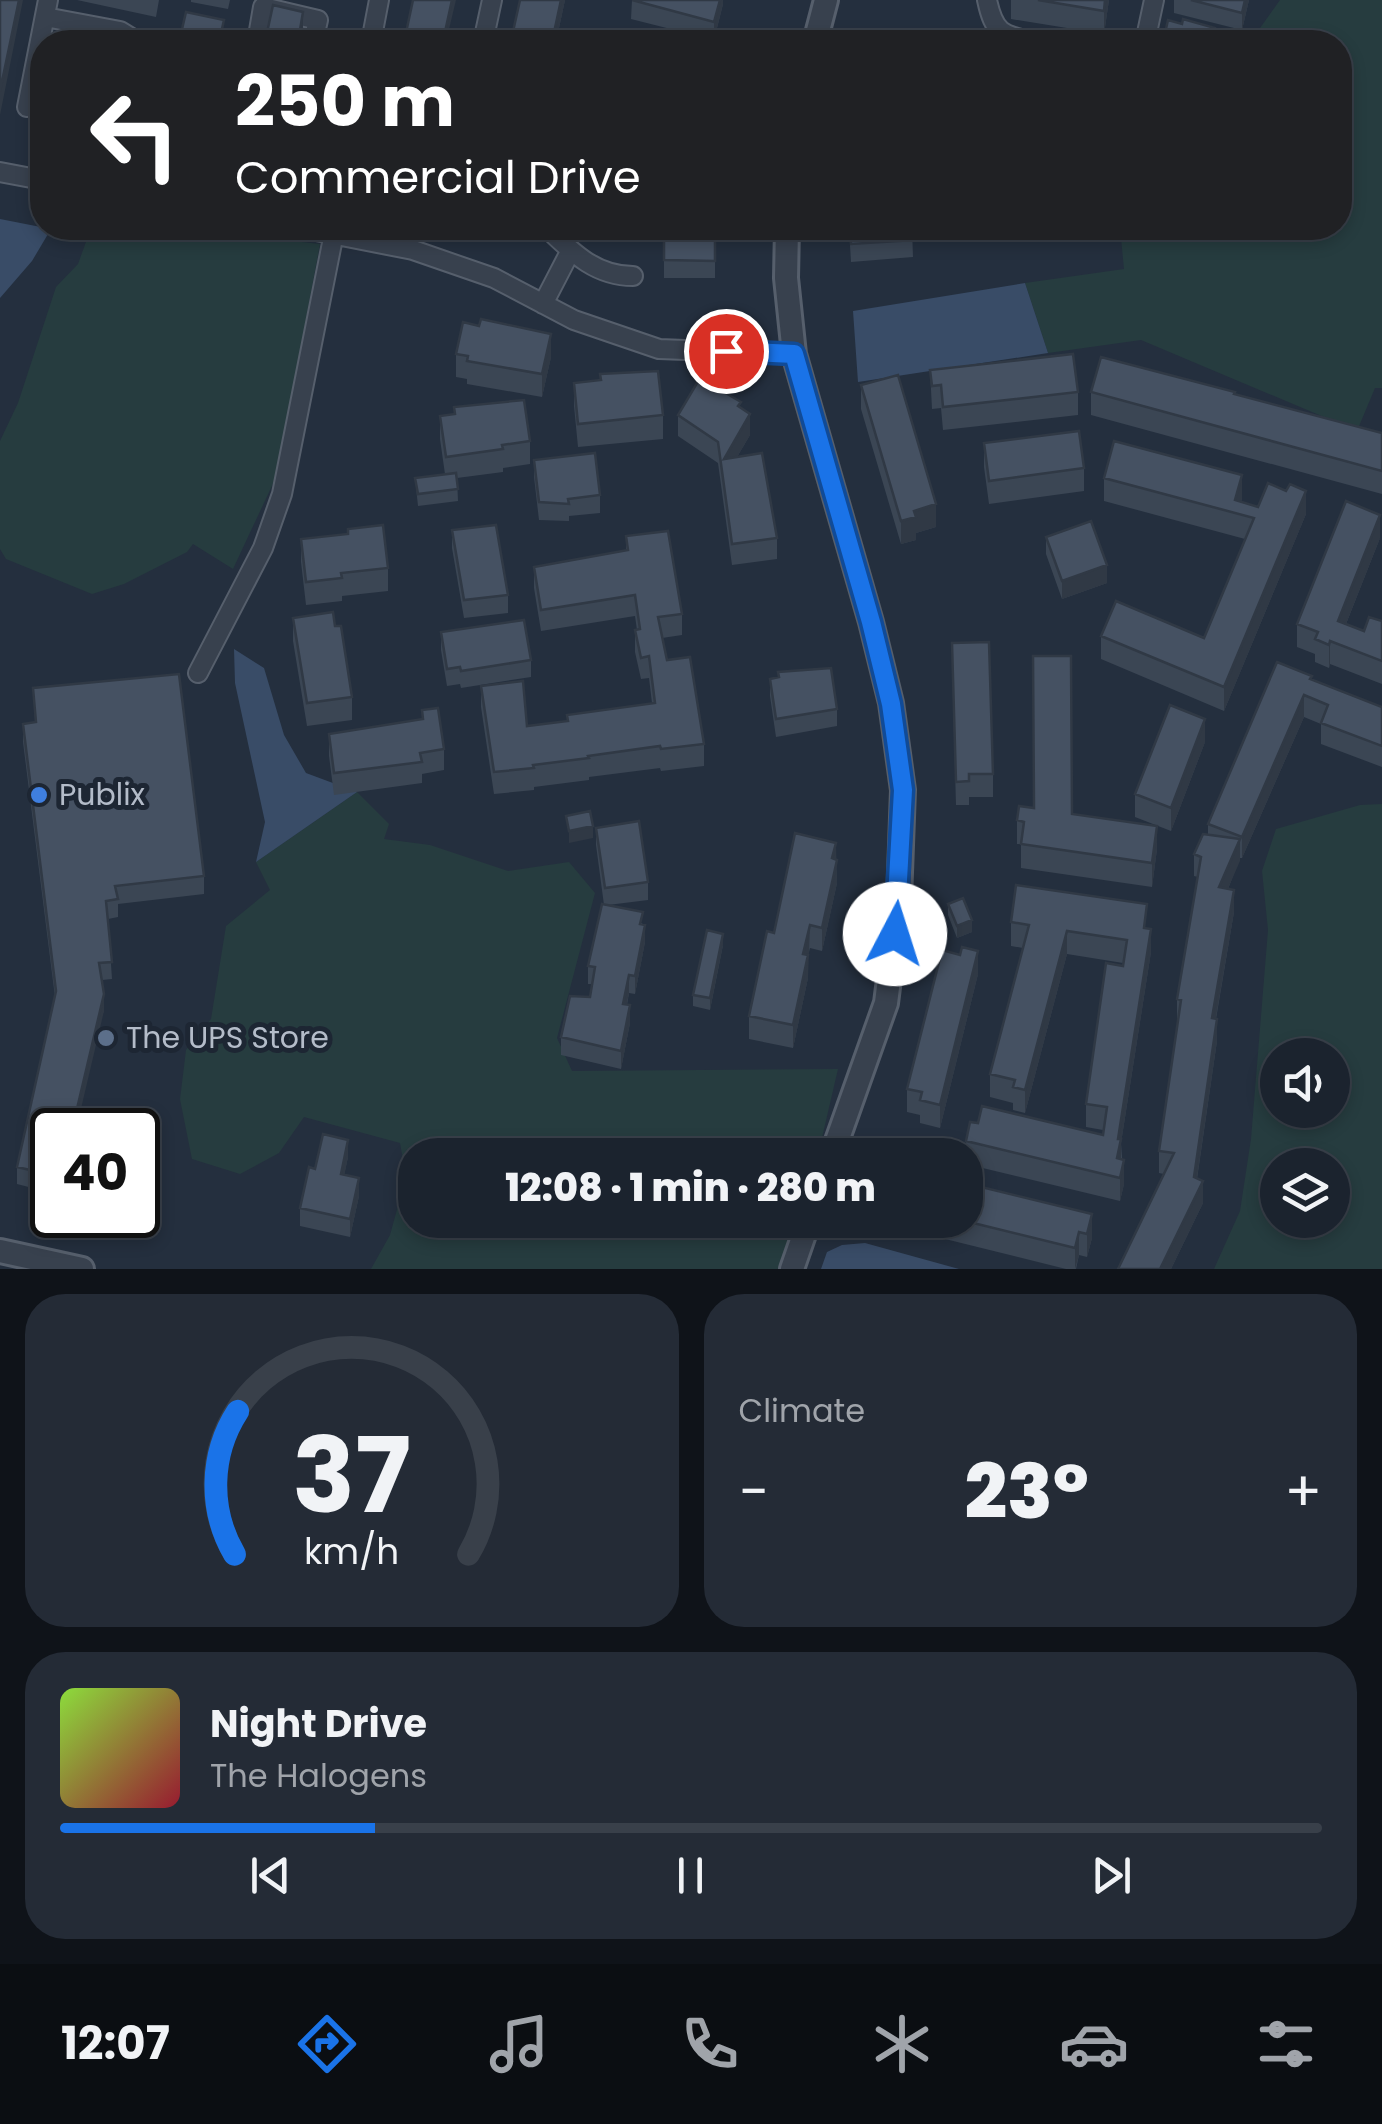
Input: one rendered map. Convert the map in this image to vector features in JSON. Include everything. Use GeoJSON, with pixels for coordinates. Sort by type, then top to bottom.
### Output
{"type":"FeatureCollection","features":[{"type":"Feature","properties":{"kind":"street"},"geometry":{"type":"LineString","coordinates":[[373,30],[379,0]]}},
{"type":"Feature","properties":{"kind":"street"},"geometry":{"type":"LineString","coordinates":[[486,30],[492,0]]}},
{"type":"Feature","properties":{"kind":"street"},"geometry":{"type":"LineString","coordinates":[[818,30],[826,0]]}},
{"type":"Feature","properties":{"kind":"street"},"geometry":{"type":"LineString","coordinates":[[987,0],[992,22],[1000,30]]}},
{"type":"Feature","properties":{"kind":"street"},"geometry":{"type":"LineString","coordinates":[[1147,30],[1154,0]]}},
{"type":"Feature","properties":{"kind":"street"},"geometry":{"type":"LineString","coordinates":[[258,30],[263,7],[318,20],[316,30]]}},
{"type":"Feature","properties":{"kind":"street"},"geometry":{"type":"LineString","coordinates":[[46,9],[117,30]]}},
{"type":"Feature","properties":{"kind":"street"},"geometry":{"type":"LineString","coordinates":[[27,107],[30,98]]}},
{"type":"Feature","properties":{"kind":"street"},"geometry":{"type":"LineString","coordinates":[[0,172],[30,178]]}},
{"type":"Feature","properties":{"kind":"street"},"geometry":{"type":"LineString","coordinates":[[198,672],[264,548],[282,494],[333,240]]}},
{"type":"Feature","properties":{"kind":"street"},"geometry":{"type":"LineString","coordinates":[[372,240],[494,278],[574,320],[659,349],[794,354]]}},
{"type":"Feature","properties":{"kind":"street"},"geometry":{"type":"LineString","coordinates":[[560,240],[591,266],[620,276],[633,276]]}},
{"type":"Feature","properties":{"kind":"street"},"geometry":{"type":"LineString","coordinates":[[787,240],[786,278],[794,354],[871,622],[891,704],[903,790],[899,900],[886,1003],[838,1138]]}},
{"type":"Feature","properties":{"kind":"street"},"geometry":{"type":"LineString","coordinates":[[543,304],[571,250]]}},
{"type":"Feature","properties":{"kind":"street"},"geometry":{"type":"LineString","coordinates":[[792,1269],[803,1238]]}},
{"type":"Feature","properties":{"kind":"street"},"geometry":{"type":"LineString","coordinates":[[0,1251],[82,1269]]}},
{"type":"Feature","properties":{"kind":"green space"},"geometry":{"type":"Polygon","coordinates":[[[1280,0],[1382,0],[1382,388],[1375,388],[1357,431],[1141,340],[1048,353],[1025,283],[1124,269],[1121,240],[1352,240],[1352,30],[1259,30],[1280,0]]]}},
{"type":"Feature","properties":{"kind":"green space"},"geometry":{"type":"Polygon","coordinates":[[[87,240],[283,240],[320,244],[277,475],[233,569],[193,544],[187,552],[124,584],[92,594],[6,559],[0,549],[0,441],[18,403],[56,287],[78,264],[87,240]]]}},
{"type":"Feature","properties":{"kind":"green space"},"geometry":{"type":"Polygon","coordinates":[[[357,792],[389,824],[384,839],[430,845],[508,871],[569,862],[595,893],[557,1038],[572,1071],[838,1069],[822,1138],[398,1138],[398,1142],[304,1117],[279,1153],[240,1174],[192,1159],[180,1099],[186,1050],[211,1019],[226,926],[270,890],[256,862],[357,792]]]}},
{"type":"Feature","properties":{"kind":"green space"},"geometry":{"type":"Polygon","coordinates":[[[1382,804],[1382,1269],[1214,1269],[1240,1211],[1251,1139],[1268,930],[1262,871],[1276,829],[1360,805],[1382,804]]]}},
{"type":"Feature","properties":{"kind":"green space"},"geometry":{"type":"Polygon","coordinates":[[[398,1206],[398,1238],[793,1238],[782,1269],[371,1269],[390,1235],[398,1206]]]}},
{"type":"Feature","properties":{"kind":"water"},"geometry":{"type":"Polygon","coordinates":[[[0,219],[30,225],[30,240],[44,240],[0,298],[0,219]]]}},
{"type":"Feature","properties":{"kind":"water"},"geometry":{"type":"Polygon","coordinates":[[[1025,283],[1048,353],[858,382],[853,311],[1025,283]]]}},
{"type":"Feature","properties":{"kind":"water"},"geometry":{"type":"Polygon","coordinates":[[[234,649],[264,668],[284,735],[306,773],[357,792],[256,862],[265,822],[235,683],[234,649]]]}},
{"type":"Feature","properties":{"kind":"water"},"geometry":{"type":"Polygon","coordinates":[[[865,1243],[959,1269],[821,1269],[827,1252],[842,1245],[865,1243]]]}},
{"type":"Feature","properties":{"kind":"building"},"geometry":{"type":"Polygon","coordinates":[[[0,0],[19,0],[0,91],[0,0]]]}},
{"type":"Feature","properties":{"kind":"building"},"geometry":{"type":"Polygon","coordinates":[[[413,0],[452,0],[445,30],[407,30],[413,0]]]}},
{"type":"Feature","properties":{"kind":"building"},"geometry":{"type":"Polygon","coordinates":[[[520,0],[561,0],[555,30],[513,30],[520,0]]]}},
{"type":"Feature","properties":{"kind":"building"},"geometry":{"type":"Polygon","coordinates":[[[632,0],[720,0],[714,22],[632,0]]]}},
{"type":"Feature","properties":{"kind":"building"},"geometry":{"type":"Polygon","coordinates":[[[1038,0],[1105,0],[1104,11],[1038,0]]]}},
{"type":"Feature","properties":{"kind":"building"},"geometry":{"type":"Polygon","coordinates":[[[1191,0],[1245,0],[1242,13],[1191,0]]]}},
{"type":"Feature","properties":{"kind":"building"},"geometry":{"type":"Polygon","coordinates":[[[273,5],[303,12],[300,30],[268,30],[273,5]]]}},
{"type":"Feature","properties":{"kind":"building"},"geometry":{"type":"Polygon","coordinates":[[[186,12],[224,20],[222,30],[182,30],[186,12]]]}},
{"type":"Feature","properties":{"kind":"building"},"geometry":{"type":"Polygon","coordinates":[[[1183,19],[1215,28],[1166,30],[1168,20],[1182,24],[1183,19]]]}},
{"type":"Feature","properties":{"kind":"building"},"geometry":{"type":"Polygon","coordinates":[[[664,240],[715,240],[715,261],[664,260],[664,240]]]}},
{"type":"Feature","properties":{"kind":"building"},"geometry":{"type":"Polygon","coordinates":[[[851,240],[913,240],[851,244],[851,240]]]}},
{"type":"Feature","properties":{"kind":"building"},"geometry":{"type":"Polygon","coordinates":[[[481,319],[551,334],[542,374],[467,361],[468,356],[456,354],[463,322],[479,326],[481,319]]]}},
{"type":"Feature","properties":{"kind":"building"},"geometry":{"type":"Polygon","coordinates":[[[1073,354],[1078,392],[943,407],[941,385],[932,386],[930,370],[1073,354]]]}},
{"type":"Feature","properties":{"kind":"building"},"geometry":{"type":"Polygon","coordinates":[[[1101,357],[1382,433],[1382,471],[1091,392],[1101,357]]]}},
{"type":"Feature","properties":{"kind":"building"},"geometry":{"type":"Polygon","coordinates":[[[658,371],[663,415],[578,424],[574,383],[601,380],[600,374],[658,371]]]}},
{"type":"Feature","properties":{"kind":"building"},"geometry":{"type":"Polygon","coordinates":[[[898,375],[936,504],[914,511],[916,517],[901,521],[861,385],[898,375]]]}},
{"type":"Feature","properties":{"kind":"building"},"geometry":{"type":"Polygon","coordinates":[[[700,378],[741,402],[738,406],[750,414],[724,459],[762,453],[777,538],[732,544],[718,442],[678,415],[700,378]]]}},
{"type":"Feature","properties":{"kind":"building"},"geometry":{"type":"Polygon","coordinates":[[[524,400],[530,441],[446,457],[440,416],[455,414],[454,407],[524,400]]]}},
{"type":"Feature","properties":{"kind":"building"},"geometry":{"type":"Polygon","coordinates":[[[1079,431],[1084,468],[989,481],[984,443],[1079,431]]]}},
{"type":"Feature","properties":{"kind":"building"},"geometry":{"type":"Polygon","coordinates":[[[1114,441],[1242,475],[1235,500],[1258,507],[1268,483],[1286,491],[1290,484],[1306,491],[1224,687],[1101,636],[1116,601],[1204,638],[1254,518],[1104,478],[1114,441]]]}},
{"type":"Feature","properties":{"kind":"building"},"geometry":{"type":"Polygon","coordinates":[[[595,453],[600,495],[568,499],[569,504],[539,502],[534,460],[595,453]]]}},
{"type":"Feature","properties":{"kind":"building"},"geometry":{"type":"Polygon","coordinates":[[[456,473],[458,489],[418,494],[415,478],[456,473]]]}},
{"type":"Feature","properties":{"kind":"building"},"geometry":{"type":"Polygon","coordinates":[[[1346,501],[1380,515],[1338,621],[1364,631],[1369,617],[1382,621],[1382,661],[1315,639],[1318,632],[1297,624],[1346,501]]]}},
{"type":"Feature","properties":{"kind":"building"},"geometry":{"type":"Polygon","coordinates":[[[1091,521],[1107,565],[1062,581],[1046,537],[1091,521]]]}},
{"type":"Feature","properties":{"kind":"building"},"geometry":{"type":"Polygon","coordinates":[[[383,525],[388,568],[306,582],[301,539],[383,525]]]}},
{"type":"Feature","properties":{"kind":"building"},"geometry":{"type":"Polygon","coordinates":[[[496,525],[508,595],[464,600],[452,530],[496,525]]]}},
{"type":"Feature","properties":{"kind":"building"},"geometry":{"type":"Polygon","coordinates":[[[668,531],[682,614],[658,617],[667,660],[690,657],[704,744],[661,749],[660,746],[494,772],[481,686],[523,681],[527,726],[568,721],[567,715],[655,703],[649,656],[641,658],[635,630],[640,629],[635,595],[541,610],[534,567],[628,550],[626,536],[668,531]]]}},
{"type":"Feature","properties":{"kind":"building"},"geometry":{"type":"Polygon","coordinates":[[[333,612],[335,626],[341,626],[352,697],[307,703],[293,618],[333,612]]]}},
{"type":"Feature","properties":{"kind":"building"},"geometry":{"type":"Polygon","coordinates":[[[524,620],[531,660],[461,671],[460,667],[447,669],[441,632],[524,620]]]}},
{"type":"Feature","properties":{"kind":"building"},"geometry":{"type":"Polygon","coordinates":[[[989,642],[993,774],[969,774],[969,781],[956,782],[952,643],[989,642]]]}},
{"type":"Feature","properties":{"kind":"building"},"geometry":{"type":"Polygon","coordinates":[[[1033,656],[1071,656],[1072,814],[1157,826],[1152,863],[1021,844],[1024,822],[1017,820],[1019,806],[1034,808],[1033,656]]]}},
{"type":"Feature","properties":{"kind":"building"},"geometry":{"type":"Polygon","coordinates":[[[1277,662],[1382,707],[1382,746],[1321,723],[1328,705],[1304,695],[1242,837],[1208,824],[1277,662]]]}},
{"type":"Feature","properties":{"kind":"building"},"geometry":{"type":"Polygon","coordinates":[[[831,668],[837,709],[776,719],[770,679],[779,677],[778,672],[831,668]]]}},
{"type":"Feature","properties":{"kind":"building"},"geometry":{"type":"Polygon","coordinates":[[[179,674],[204,876],[115,886],[118,899],[106,901],[112,962],[99,963],[104,994],[77,1108],[30,1108],[56,991],[23,724],[36,722],[33,688],[179,674]]]}},
{"type":"Feature","properties":{"kind":"building"},"geometry":{"type":"Polygon","coordinates":[[[1170,705],[1205,719],[1171,808],[1135,794],[1170,705]]]}},
{"type":"Feature","properties":{"kind":"building"},"geometry":{"type":"Polygon","coordinates":[[[438,708],[444,749],[420,753],[422,762],[334,773],[329,734],[423,719],[422,710],[438,708]]]}},
{"type":"Feature","properties":{"kind":"building"},"geometry":{"type":"Polygon","coordinates":[[[590,811],[593,826],[569,831],[566,816],[590,811]]]}},
{"type":"Feature","properties":{"kind":"building"},"geometry":{"type":"Polygon","coordinates":[[[639,821],[648,882],[605,888],[596,828],[639,821]]]}},
{"type":"Feature","properties":{"kind":"building"},"geometry":{"type":"Polygon","coordinates":[[[795,833],[836,843],[832,858],[837,860],[822,928],[810,925],[803,954],[808,955],[793,1025],[749,1016],[767,931],[774,933],[795,833]]]}},
{"type":"Feature","properties":{"kind":"building"},"geometry":{"type":"Polygon","coordinates":[[[1203,834],[1240,839],[1219,887],[1234,890],[1212,1018],[1217,1019],[1194,1177],[1203,1181],[1160,1269],[1118,1269],[1174,1153],[1159,1151],[1181,1000],[1177,999],[1201,857],[1194,854],[1203,834]]]}},
{"type":"Feature","properties":{"kind":"building"},"geometry":{"type":"Polygon","coordinates":[[[1016,885],[1147,904],[1144,928],[1151,929],[1118,1139],[1117,1158],[1124,1160],[1120,1178],[983,1145],[983,1138],[967,1138],[970,1122],[978,1123],[982,1106],[1103,1135],[1107,1107],[1086,1104],[1106,963],[1123,966],[1127,940],[1067,931],[1025,1090],[1013,1087],[1015,1080],[990,1074],[1029,925],[1011,922],[1016,885]]]}},
{"type":"Feature","properties":{"kind":"building"},"geometry":{"type":"Polygon","coordinates":[[[963,898],[972,920],[957,926],[948,904],[963,898]]]}},
{"type":"Feature","properties":{"kind":"building"},"geometry":{"type":"Polygon","coordinates":[[[602,904],[643,912],[640,924],[645,925],[635,976],[629,975],[623,1004],[630,1005],[621,1051],[561,1037],[570,996],[590,997],[595,967],[588,966],[602,904]]]}},
{"type":"Feature","properties":{"kind":"building"},"geometry":{"type":"Polygon","coordinates":[[[707,930],[723,934],[710,998],[693,995],[707,930]]]}},
{"type":"Feature","properties":{"kind":"building"},"geometry":{"type":"Polygon","coordinates":[[[962,947],[978,951],[940,1105],[920,1100],[922,1092],[907,1089],[942,950],[960,955],[962,947]]]}},
{"type":"Feature","properties":{"kind":"building"},"geometry":{"type":"Polygon","coordinates":[[[30,1108],[30,1170],[17,1167],[30,1108]]]}},
{"type":"Feature","properties":{"kind":"building"},"geometry":{"type":"Polygon","coordinates":[[[323,1134],[348,1140],[341,1174],[359,1178],[350,1219],[300,1208],[309,1167],[315,1169],[323,1134]]]}},
{"type":"Feature","properties":{"kind":"building"},"geometry":{"type":"Polygon","coordinates":[[[983,1187],[1092,1214],[1087,1234],[1079,1232],[1075,1248],[983,1225],[983,1187]]]}},
{"type":"Feature","properties":{"kind":"place","name":"Publix"},"geometry":{"type":"Point","coordinates":[39,795]}},
{"type":"Feature","properties":{"kind":"place","name":"The UPS Store"},"geometry":{"type":"Point","coordinates":[106,1038]}},
{"type":"Feature","properties":{"kind":"route"},"geometry":{"type":"LineString","coordinates":[[726,351],[794,354],[814,422],[891,704],[903,790],[895,934]]}}]}
